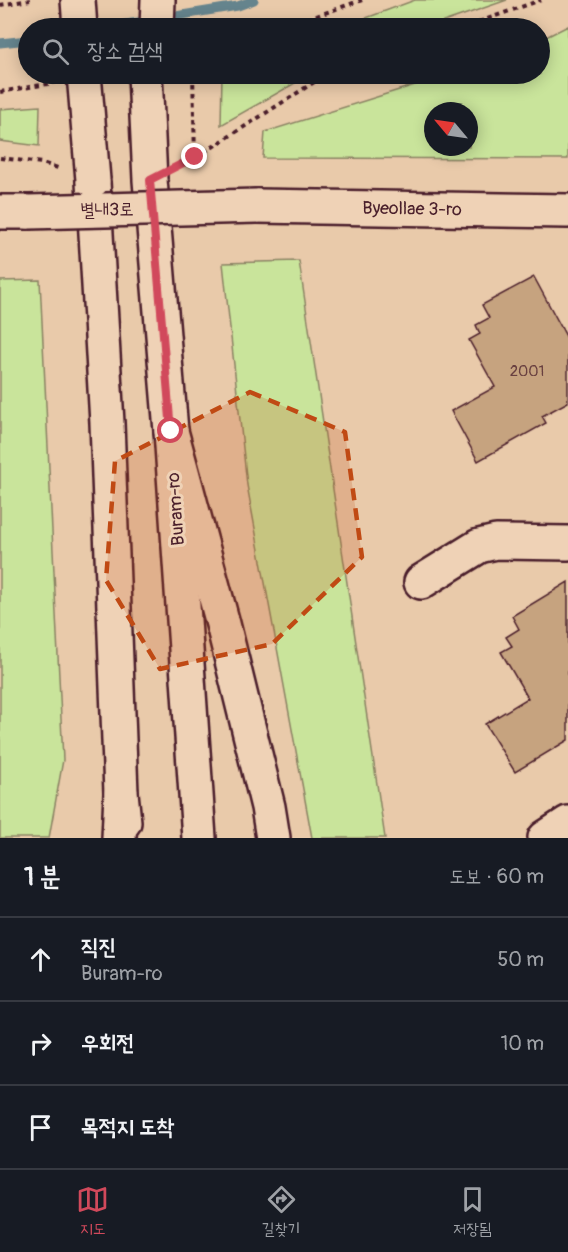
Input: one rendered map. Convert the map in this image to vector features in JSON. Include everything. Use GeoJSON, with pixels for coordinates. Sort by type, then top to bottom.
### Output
{"type":"FeatureCollection","features":[{"type":"Feature","properties":{"kind":"main road"},"geometry":{"type":"LineString","coordinates":[[78,0],[79,18]]}},
{"type":"Feature","properties":{"kind":"main road"},"geometry":{"type":"LineString","coordinates":[[94,0],[94,18]]}},
{"type":"Feature","properties":{"kind":"main road"},"geometry":{"type":"LineString","coordinates":[[141,0],[142,18]]}},
{"type":"Feature","properties":{"kind":"main road"},"geometry":{"type":"LineString","coordinates":[[157,18],[158,0]]}},
{"type":"Feature","properties":{"kind":"main road"},"geometry":{"type":"LineString","coordinates":[[85,84],[93,180],[107,423],[121,793],[126,838]]}},
{"type":"Feature","properties":{"kind":"main road"},"geometry":{"type":"LineString","coordinates":[[93,84],[93,180]]}},
{"type":"Feature","properties":{"kind":"main road"},"geometry":{"type":"LineString","coordinates":[[145,84],[150,180]]}},
{"type":"Feature","properties":{"kind":"main road"},"geometry":{"type":"LineString","coordinates":[[150,180],[155,84]]}},
{"type":"Feature","properties":{"kind":"main road","name":"Buram-ro"},"geometry":{"type":"LineString","coordinates":[[150,180],[171,431],[199,838]]}},
{"type":"Feature","properties":{"kind":"main road","name":"Byeollae 3-ro"},"geometry":{"type":"LineString","coordinates":[[257,206],[568,211]]}},
{"type":"Feature","properties":{"kind":"main road","name":"별내3로"},"geometry":{"type":"LineString","coordinates":[[14,212],[257,206]]}},
{"type":"Feature","properties":{"kind":"main road"},"geometry":{"type":"LineString","coordinates":[[171,431],[223,624],[268,807],[273,838]]}},
{"type":"Feature","properties":{"kind":"main road"},"geometry":{"type":"LineString","coordinates":[[421,582],[479,546],[496,542],[568,543]]}},
{"type":"Feature","properties":{"kind":"main road"},"geometry":{"type":"LineString","coordinates":[[119,838],[121,793]]}},
{"type":"Feature","properties":{"kind":"main road"},"geometry":{"type":"LineString","coordinates":[[545,838],[568,823]]}},
{"type":"Feature","properties":{"kind":"path"},"geometry":{"type":"LineString","coordinates":[[0,5],[30,0]]}},
{"type":"Feature","properties":{"kind":"path"},"geometry":{"type":"LineString","coordinates":[[311,18],[362,0]]}},
{"type":"Feature","properties":{"kind":"path"},"geometry":{"type":"LineString","coordinates":[[490,18],[541,0]]}},
{"type":"Feature","properties":{"kind":"path"},"geometry":{"type":"LineString","coordinates":[[193,84],[195,157]]}},
{"type":"Feature","properties":{"kind":"path"},"geometry":{"type":"LineString","coordinates":[[150,180],[195,157],[311,84]]}},
{"type":"Feature","properties":{"kind":"path"},"geometry":{"type":"LineString","coordinates":[[0,158],[42,163],[93,180]]}},
{"type":"Feature","properties":{"kind":"highlighted area"},"geometry":{"type":"Polygon","coordinates":[[[250,392],[345,432],[362,557],[272,644],[160,669],[106,580],[115,461],[250,392]]]}},
{"type":"Feature","properties":{"kind":"green space"},"geometry":{"type":"Polygon","coordinates":[[[415,0],[507,0],[455,18],[366,18],[415,0]]]}},
{"type":"Feature","properties":{"kind":"green space"},"geometry":{"type":"Polygon","coordinates":[[[568,26],[568,159],[263,158],[265,132],[418,84],[550,84],[550,35],[568,26]]]}},
{"type":"Feature","properties":{"kind":"green space"},"geometry":{"type":"Polygon","coordinates":[[[222,84],[293,84],[221,125],[222,84]]]}},
{"type":"Feature","properties":{"kind":"green space"},"geometry":{"type":"Polygon","coordinates":[[[40,106],[39,146],[0,141],[0,109],[40,106]]]}},
{"type":"Feature","properties":{"kind":"green space"},"geometry":{"type":"Polygon","coordinates":[[[299,261],[385,838],[312,838],[247,485],[223,263],[299,261]]]}},
{"type":"Feature","properties":{"kind":"green space"},"geometry":{"type":"Polygon","coordinates":[[[40,280],[63,760],[49,838],[0,838],[0,281],[40,280]]]}},
{"type":"Feature","properties":{"kind":"building"},"geometry":{"type":"Polygon","coordinates":[[[534,277],[568,340],[568,402],[542,416],[546,423],[478,461],[451,411],[495,387],[469,340],[480,334],[476,325],[489,318],[482,305],[534,277]]]}},
{"type":"Feature","properties":{"kind":"building"},"geometry":{"type":"Polygon","coordinates":[[[568,582],[568,740],[515,772],[485,724],[528,698],[501,652],[512,646],[506,637],[519,629],[512,616],[568,582]]]}},
{"type":"Feature","properties":{"kind":"waterway"},"geometry":{"type":"LineString","coordinates":[[163,18],[238,6],[254,0]]}},
{"type":"Feature","properties":{"kind":"waterway"},"geometry":{"type":"LineString","coordinates":[[0,43],[18,41]]}},
{"type":"Feature","properties":{"kind":"route"},"geometry":{"type":"LineString","coordinates":[[171,431],[150,180],[195,157]]}}]}
